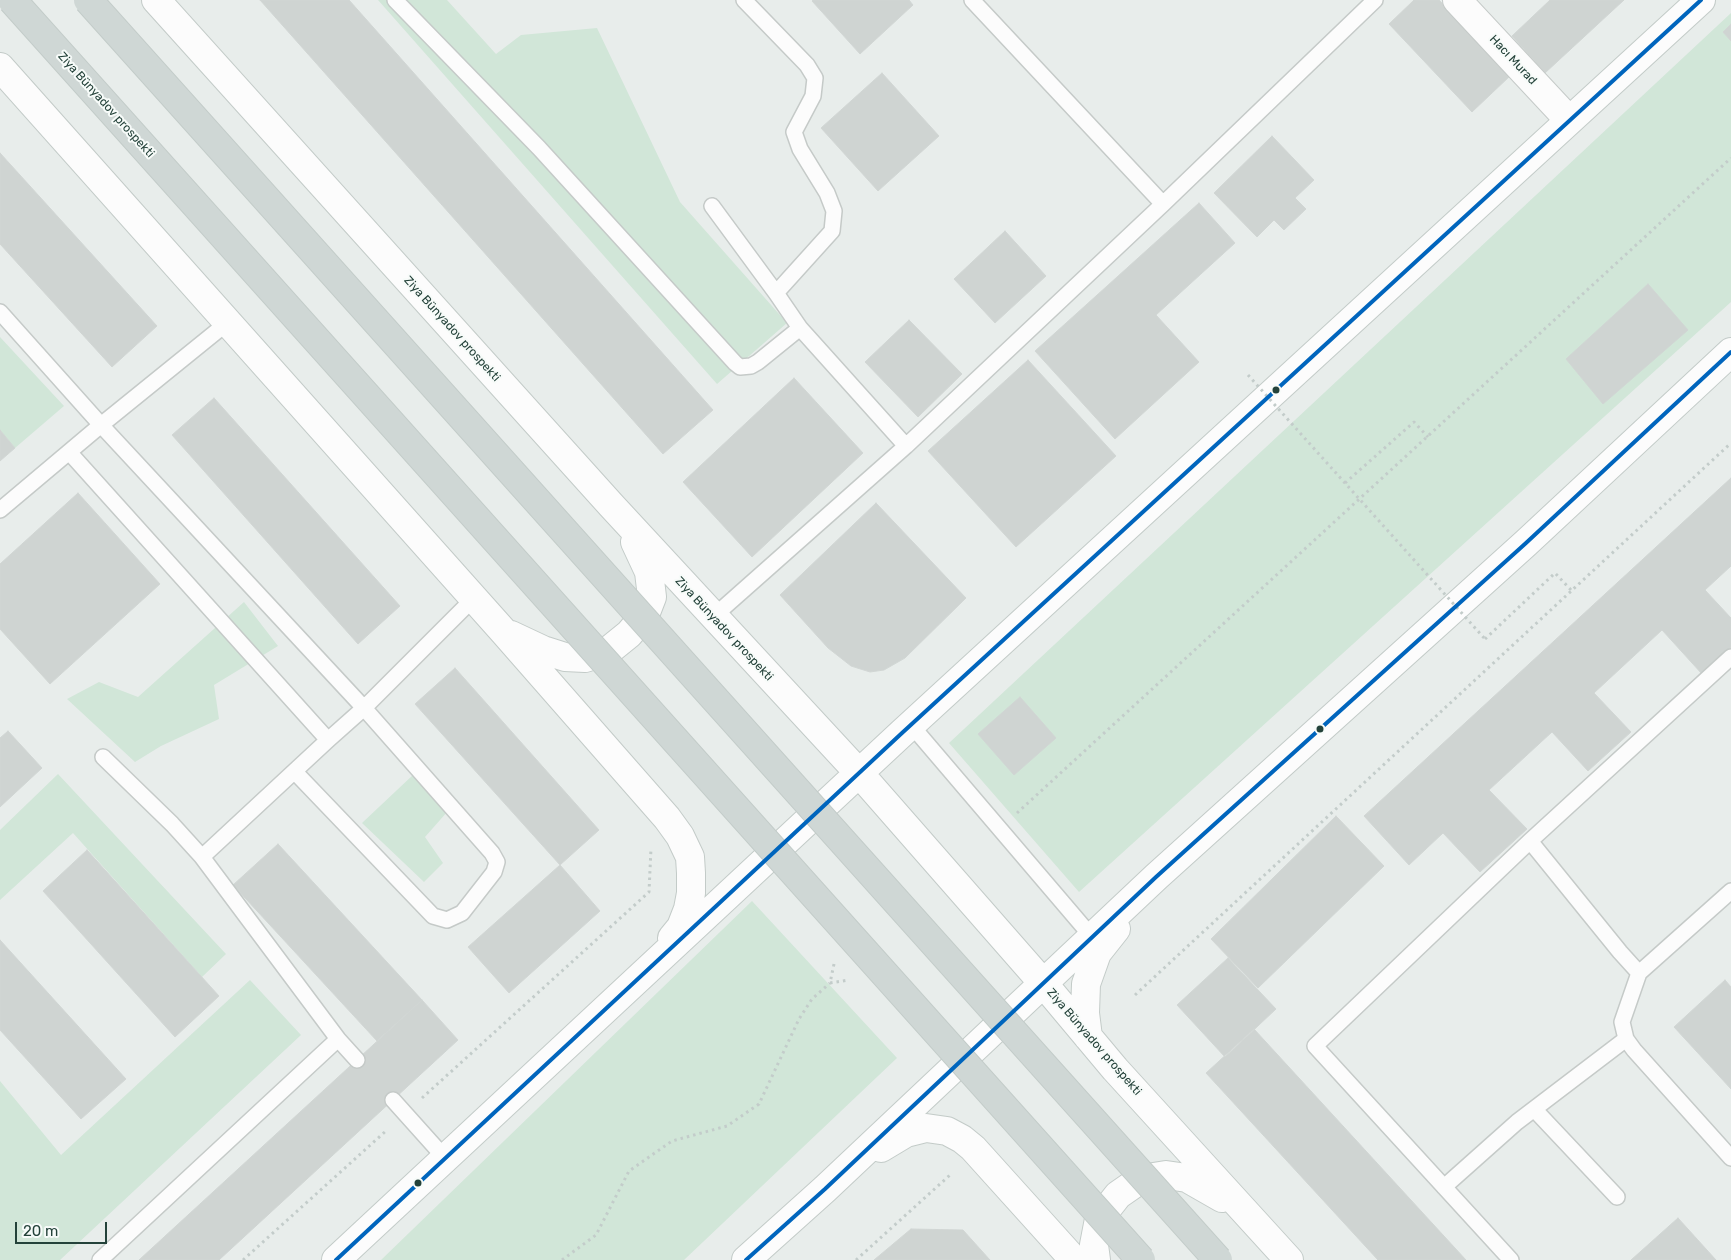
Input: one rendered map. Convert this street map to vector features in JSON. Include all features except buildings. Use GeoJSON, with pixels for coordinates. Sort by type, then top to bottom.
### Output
{"type":"FeatureCollection","features":[{"type":"Feature","properties":{"kind":"main road","name":"Ziya Bünyadov prospekti"},"geometry":{"type":"LineString","coordinates":[[12,0],[1141,1260]]}},
{"type":"Feature","properties":{"kind":"main road"},"geometry":{"type":"LineString","coordinates":[[88,0],[1218,1260]]}},
{"type":"Feature","properties":{"kind":"main road","name":"Ziya Bünyadov prospekti"},"geometry":{"type":"LineString","coordinates":[[156,0],[611,505],[859,773],[1043,983],[1115,1069],[1289,1260]]}},
{"type":"Feature","properties":{"kind":"main road","name":"Hacı Murad"},"geometry":{"type":"LineString","coordinates":[[1457,0],[1569,120]]}},
{"type":"Feature","properties":{"kind":"main road"},"geometry":{"type":"LineString","coordinates":[[336,1260],[859,773],[1702,0]]}},
{"type":"Feature","properties":{"kind":"main road"},"geometry":{"type":"LineString","coordinates":[[0,67],[503,631],[667,818],[680,836],[690,857],[691,893],[688,909],[681,927],[647,970]]}},
{"type":"Feature","properties":{"kind":"main road"},"geometry":{"type":"LineString","coordinates":[[751,1259],[1156,877],[1526,542],[1731,352]]}},
{"type":"Feature","properties":{"kind":"main road"},"geometry":{"type":"LineString","coordinates":[[503,631],[543,650],[565,657],[585,658],[608,651],[629,634],[645,615],[652,597],[649,572],[636,544],[611,505]]}},
{"type":"Feature","properties":{"kind":"main road"},"geometry":{"type":"LineString","coordinates":[[1088,1037],[1085,1013],[1086,984],[1097,953],[1156,877]]}},
{"type":"Feature","properties":{"kind":"main road"},"geometry":{"type":"LineString","coordinates":[[825,1189],[889,1142],[906,1133],[926,1128],[947,1131],[974,1148],[1074,1260]]}},
{"type":"Feature","properties":{"kind":"main road"},"geometry":{"type":"LineString","coordinates":[[1096,1260],[1094,1245],[1099,1219],[1118,1195],[1141,1179],[1166,1175],[1187,1178],[1252,1219]]}},
{"type":"Feature","properties":{"kind":"lane"},"geometry":{"type":"LineString","coordinates":[[395,0],[539,148],[734,363],[740,366],[751,366],[800,328]]}},
{"type":"Feature","properties":{"kind":"lane"},"geometry":{"type":"LineString","coordinates":[[744,0],[807,65],[815,78],[813,96],[794,132],[800,149],[827,194],[834,211],[832,231],[776,293]]}},
{"type":"Feature","properties":{"kind":"lane"},"geometry":{"type":"LineString","coordinates":[[972,0],[1163,204]]}},
{"type":"Feature","properties":{"kind":"lane"},"geometry":{"type":"LineString","coordinates":[[713,617],[906,446],[1376,0]]}},
{"type":"Feature","properties":{"kind":"lane"},"geometry":{"type":"LineString","coordinates":[[712,206],[800,328],[906,446]]}},
{"type":"Feature","properties":{"kind":"lane"},"geometry":{"type":"LineString","coordinates":[[0,312],[101,425],[364,708],[492,853],[496,862],[494,872],[462,913],[447,920],[433,916],[295,772]]}},
{"type":"Feature","properties":{"kind":"lane"},"geometry":{"type":"LineString","coordinates":[[0,510],[227,323]]}},
{"type":"Feature","properties":{"kind":"lane"},"geometry":{"type":"LineString","coordinates":[[69,452],[328,740]]}},
{"type":"Feature","properties":{"kind":"lane"},"geometry":{"type":"LineString","coordinates":[[202,857],[364,708],[473,599]]}},
{"type":"Feature","properties":{"kind":"lane"},"geometry":{"type":"LineString","coordinates":[[1511,1260],[1315,1046],[1530,841],[1731,657]]}},
{"type":"Feature","properties":{"kind":"lane"},"geometry":{"type":"LineString","coordinates":[[912,726],[1092,937]]}},
{"type":"Feature","properties":{"kind":"lane"},"geometry":{"type":"LineString","coordinates":[[102,757],[172,824],[202,857],[338,1039],[356,1060]]}},
{"type":"Feature","properties":{"kind":"lane"},"geometry":{"type":"LineString","coordinates":[[1530,841],[1620,952],[1640,973]]}},
{"type":"Feature","properties":{"kind":"lane"},"geometry":{"type":"LineString","coordinates":[[1731,891],[1640,973],[1622,1022],[1626,1039],[1634,1050],[1731,1158]]}},
{"type":"Feature","properties":{"kind":"lane"},"geometry":{"type":"LineString","coordinates":[[100,1260],[338,1039]]}},
{"type":"Feature","properties":{"kind":"lane"},"geometry":{"type":"LineString","coordinates":[[1444,1187],[1534,1109],[1626,1039]]}},
{"type":"Feature","properties":{"kind":"lane"},"geometry":{"type":"LineString","coordinates":[[393,1100],[445,1158]]}},
{"type":"Feature","properties":{"kind":"lane"},"geometry":{"type":"LineString","coordinates":[[1534,1109],[1617,1197]]}},
{"type":"Feature","properties":{"kind":"path"},"geometry":{"type":"LineString","coordinates":[[999,829],[1731,158]]}},
{"type":"Feature","properties":{"kind":"path"},"geometry":{"type":"LineString","coordinates":[[1248,375],[1484,639],[1555,573],[1572,591]]}},
{"type":"Feature","properties":{"kind":"path"},"geometry":{"type":"LineString","coordinates":[[1345,483],[1414,422],[1428,437]]}},
{"type":"Feature","properties":{"kind":"path"},"geometry":{"type":"LineString","coordinates":[[1135,995],[1731,443]]}},
{"type":"Feature","properties":{"kind":"path"},"geometry":{"type":"LineString","coordinates":[[243,1260],[649,892],[651,845]]}},
{"type":"Feature","properties":{"kind":"path"},"geometry":{"type":"LineString","coordinates":[[562,1260],[596,1235],[629,1171],[672,1140],[727,1126],[759,1104],[799,1019],[812,1000],[830,983]]}},
{"type":"Feature","properties":{"kind":"path"},"geometry":{"type":"LineString","coordinates":[[856,1260],[950,1175]]}},
{"type":"Feature","properties":{"kind":"green space"},"geometry":{"type":"Polygon","coordinates":[[[378,0],[447,0],[496,54],[521,35],[597,28],[680,202],[787,323],[717,384],[378,0]]]}},
{"type":"Feature","properties":{"kind":"green space"},"geometry":{"type":"Polygon","coordinates":[[[1731,13],[1731,302],[1079,892],[949,743],[1731,13]]]}},
{"type":"Feature","properties":{"kind":"green space"},"geometry":{"type":"Polygon","coordinates":[[[0,337],[64,406],[15,448],[0,430],[0,337]]]}},
{"type":"Feature","properties":{"kind":"green space"},"geometry":{"type":"Polygon","coordinates":[[[244,602],[278,646],[214,685],[219,719],[161,746],[135,762],[67,699],[99,682],[138,697],[244,602]]]}},
{"type":"Feature","properties":{"kind":"green space"},"geometry":{"type":"Polygon","coordinates":[[[58,774],[226,954],[202,977],[73,833],[0,900],[0,830],[58,774]]]}},
{"type":"Feature","properties":{"kind":"green space"},"geometry":{"type":"Polygon","coordinates":[[[414,774],[448,811],[425,837],[443,863],[424,882],[362,823],[414,774]]]}},
{"type":"Feature","properties":{"kind":"green space"},"geometry":{"type":"Polygon","coordinates":[[[752,901],[897,1058],[684,1260],[381,1260],[752,901]]]}},
{"type":"Feature","properties":{"kind":"green space"},"geometry":{"type":"Polygon","coordinates":[[[250,980],[301,1035],[60,1260],[0,1260],[0,1081],[61,1155],[250,980]]]}},
{"type":"Feature","properties":{"kind":"transit line"},"geometry":{"type":"LineString","coordinates":[[336,1260],[902,733],[1701,0]]}},
{"type":"Feature","properties":{"kind":"transit line"},"geometry":{"type":"LineString","coordinates":[[746,1260],[825,1189],[1156,877],[1526,543],[1731,352]]}}]}
